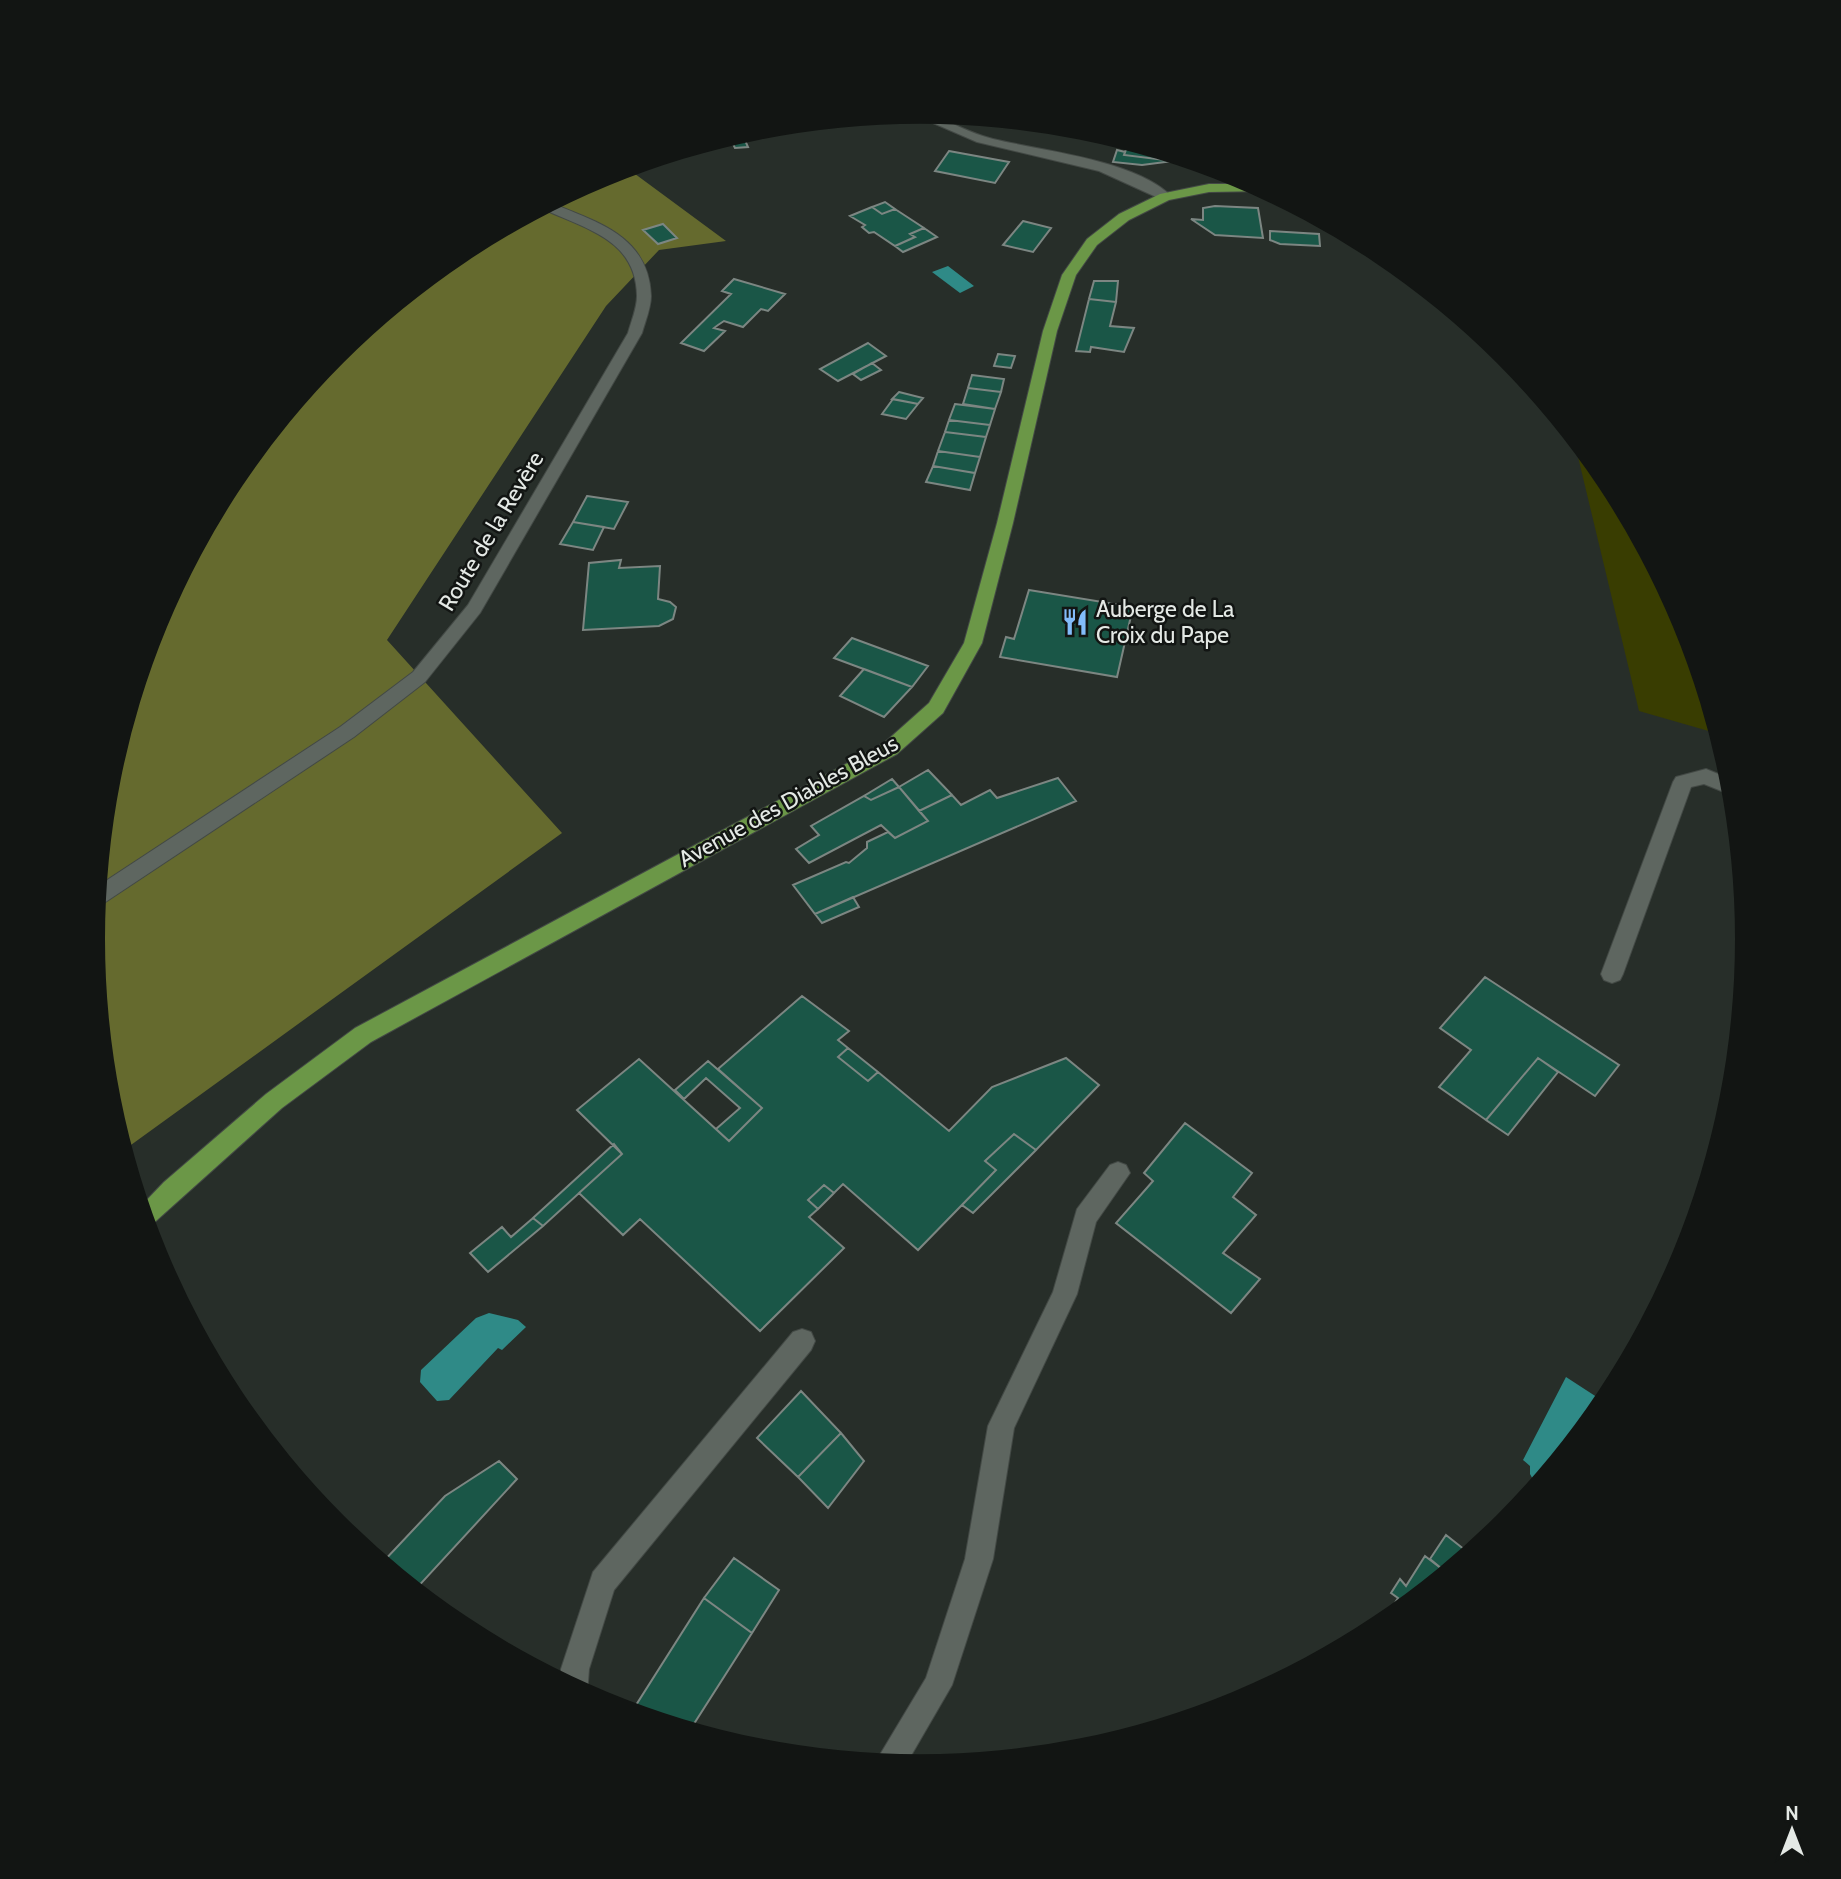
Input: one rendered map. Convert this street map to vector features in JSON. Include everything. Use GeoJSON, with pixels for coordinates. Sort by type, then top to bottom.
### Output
{"type":"FeatureCollection","features":[{"type":"Feature","properties":{"kind":"main road","name":"Avenue des Diables Bleus"},"geometry":{"type":"LineString","coordinates":[[152,1211],[274,1101],[363,1035],[890,749],[936,708],[974,643],[1049,331],[1069,275],[1092,242],[1124,217],[1166,197],[1209,188],[1237,188]]}},
{"type":"Feature","properties":{"kind":"street"},"geometry":{"type":"LineString","coordinates":[[947,125],[988,142],[1113,170],[1146,183],[1166,197]]}},
{"type":"Feature","properties":{"kind":"street","name":"Route de la Revère"},"geometry":{"type":"LineString","coordinates":[[107,890],[357,724],[419,677],[474,609],[635,333],[644,298],[639,264],[607,231],[556,210]]}},
{"type":"Feature","properties":{"kind":"street"},"geometry":{"type":"LineString","coordinates":[[1612,974],[1683,782],[1706,776],[1721,783]]}},
{"type":"Feature","properties":{"kind":"street"},"geometry":{"type":"LineString","coordinates":[[895,1754],[938,1685],[979,1559],[1001,1426],[1065,1294],[1085,1217],[1118,1173]]}},
{"type":"Feature","properties":{"kind":"street"},"geometry":{"type":"LineString","coordinates":[[575,1678],[575,1669],[603,1582],[802,1341]]}},
{"type":"Feature","properties":{"kind":"shaded area"},"geometry":{"type":"Polygon","coordinates":[[[1578,458],[1599,486],[1652,579],[1693,677],[1709,731],[1639,711],[1578,458]]]}},
{"type":"Feature","properties":{"kind":"green space"},"geometry":{"type":"Polygon","coordinates":[[[637,175],[726,241],[659,250],[606,306],[387,640],[562,833],[132,1145],[112,1046],[107,993],[105,940],[112,833],[133,728],[148,677],[189,579],[242,486],[274,443],[307,402],[383,326],[467,261],[513,233],[560,208],[637,175]]]}},
{"type":"Feature","properties":{"kind":"water"},"geometry":{"type":"Polygon","coordinates":[[[948,266],[974,286],[960,293],[932,272],[948,266]]]}},
{"type":"Feature","properties":{"kind":"water"},"geometry":{"type":"Polygon","coordinates":[[[489,1313],[518,1320],[526,1327],[502,1350],[498,1348],[449,1400],[437,1401],[420,1382],[421,1370],[476,1318],[489,1313]]]}},
{"type":"Feature","properties":{"kind":"water"},"geometry":{"type":"Polygon","coordinates":[[[1566,1377],[1596,1397],[1532,1479],[1530,1466],[1523,1460],[1566,1377]]]}},
{"type":"Feature","properties":{"kind":"building"},"geometry":{"type":"Polygon","coordinates":[[[746,143],[748,147],[735,148],[746,143]]]}},
{"type":"Feature","properties":{"kind":"building"},"geometry":{"type":"Polygon","coordinates":[[[1117,150],[1125,152],[1124,155],[1166,162],[1142,165],[1113,162],[1117,150]]]}},
{"type":"Feature","properties":{"kind":"building"},"geometry":{"type":"Polygon","coordinates":[[[949,151],[1009,162],[995,183],[935,171],[949,151]]]}},
{"type":"Feature","properties":{"kind":"building"},"geometry":{"type":"Polygon","coordinates":[[[1126,151],[1155,159],[1124,155],[1126,151]]]}},
{"type":"Feature","properties":{"kind":"building"},"geometry":{"type":"Polygon","coordinates":[[[885,202],[895,209],[882,214],[872,207],[885,202]]]}},
{"type":"Feature","properties":{"kind":"building"},"geometry":{"type":"Polygon","coordinates":[[[872,207],[882,214],[895,209],[924,228],[910,234],[915,237],[895,246],[874,232],[869,233],[862,227],[865,225],[850,216],[872,207]]]}},
{"type":"Feature","properties":{"kind":"building"},"geometry":{"type":"Polygon","coordinates":[[[1203,208],[1258,208],[1263,238],[1215,235],[1191,219],[1203,220],[1203,208]]]}},
{"type":"Feature","properties":{"kind":"building"},"geometry":{"type":"Polygon","coordinates":[[[1023,221],[1051,228],[1033,252],[1003,245],[1023,221]]]}},
{"type":"Feature","properties":{"kind":"building"},"geometry":{"type":"Polygon","coordinates":[[[663,224],[677,238],[658,244],[643,230],[663,224]]]}},
{"type":"Feature","properties":{"kind":"building"},"geometry":{"type":"Polygon","coordinates":[[[924,228],[937,237],[903,252],[895,246],[915,237],[910,234],[924,228]]]}},
{"type":"Feature","properties":{"kind":"building"},"geometry":{"type":"Polygon","coordinates":[[[1270,231],[1319,234],[1320,246],[1280,244],[1270,240],[1270,231]]]}},
{"type":"Feature","properties":{"kind":"building"},"geometry":{"type":"Polygon","coordinates":[[[734,279],[785,294],[768,311],[761,309],[743,327],[724,321],[718,325],[714,328],[725,331],[704,351],[681,343],[731,294],[722,291],[734,279]]]}},
{"type":"Feature","properties":{"kind":"building"},"geometry":{"type":"Polygon","coordinates":[[[1094,281],[1118,281],[1116,302],[1089,299],[1094,281]]]}},
{"type":"Feature","properties":{"kind":"building"},"geometry":{"type":"Polygon","coordinates":[[[1089,299],[1116,302],[1110,326],[1134,328],[1124,352],[1091,347],[1090,352],[1076,351],[1089,299]]]}},
{"type":"Feature","properties":{"kind":"building"},"geometry":{"type":"Polygon","coordinates":[[[868,343],[886,356],[838,381],[820,369],[868,343]]]}},
{"type":"Feature","properties":{"kind":"building"},"geometry":{"type":"Polygon","coordinates":[[[998,354],[1015,356],[1011,368],[994,366],[998,354]]]}},
{"type":"Feature","properties":{"kind":"building"},"geometry":{"type":"Polygon","coordinates":[[[872,363],[881,370],[861,380],[853,374],[872,363]]]}},
{"type":"Feature","properties":{"kind":"building"},"geometry":{"type":"Polygon","coordinates":[[[972,375],[1004,379],[1001,392],[968,388],[972,375]]]}},
{"type":"Feature","properties":{"kind":"building"},"geometry":{"type":"Polygon","coordinates":[[[968,388],[1001,392],[995,409],[963,404],[968,388]]]}},
{"type":"Feature","properties":{"kind":"building"},"geometry":{"type":"Polygon","coordinates":[[[899,392],[923,398],[918,404],[892,399],[899,392]]]}},
{"type":"Feature","properties":{"kind":"building"},"geometry":{"type":"Polygon","coordinates":[[[893,399],[918,404],[906,419],[882,414],[893,399]]]}},
{"type":"Feature","properties":{"kind":"building"},"geometry":{"type":"Polygon","coordinates":[[[955,404],[995,409],[990,425],[949,420],[955,404]]]}},
{"type":"Feature","properties":{"kind":"building"},"geometry":{"type":"Polygon","coordinates":[[[949,420],[990,425],[986,437],[945,432],[949,420]]]}},
{"type":"Feature","properties":{"kind":"building"},"geometry":{"type":"Polygon","coordinates":[[[945,432],[986,437],[980,457],[938,451],[945,432]]]}},
{"type":"Feature","properties":{"kind":"building"},"geometry":{"type":"Polygon","coordinates":[[[938,451],[980,457],[975,473],[933,466],[938,451]]]}},
{"type":"Feature","properties":{"kind":"building"},"geometry":{"type":"Polygon","coordinates":[[[933,466],[975,473],[970,490],[926,482],[933,466]]]}},
{"type":"Feature","properties":{"kind":"building"},"geometry":{"type":"Polygon","coordinates":[[[587,496],[628,502],[614,529],[573,522],[587,496]]]}},
{"type":"Feature","properties":{"kind":"building"},"geometry":{"type":"Polygon","coordinates":[[[573,522],[604,527],[593,550],[560,544],[573,522]]]}},
{"type":"Feature","properties":{"kind":"building"},"geometry":{"type":"Polygon","coordinates":[[[621,560],[619,568],[660,566],[658,599],[670,602],[676,607],[673,619],[659,626],[583,630],[589,563],[621,560]]]}},
{"type":"Feature","properties":{"kind":"building","name":"Auberge de La Croix du Pape"},"geometry":{"type":"Polygon","coordinates":[[[1029,590],[1133,607],[1117,677],[1000,657],[1006,637],[1014,639],[1029,590]]]}},
{"type":"Feature","properties":{"kind":"building"},"geometry":{"type":"Polygon","coordinates":[[[852,638],[928,666],[912,687],[834,658],[852,638]]]}},
{"type":"Feature","properties":{"kind":"building"},"geometry":{"type":"Polygon","coordinates":[[[864,669],[912,687],[884,717],[840,696],[864,669]]]}},
{"type":"Feature","properties":{"kind":"building"},"geometry":{"type":"Polygon","coordinates":[[[928,770],[952,795],[919,811],[899,787],[928,770]]]}},
{"type":"Feature","properties":{"kind":"building"},"geometry":{"type":"Polygon","coordinates":[[[1058,778],[1076,801],[815,914],[793,885],[849,863],[867,848],[867,842],[888,832],[895,838],[928,821],[919,811],[952,795],[961,805],[990,790],[997,798],[1058,778]]]}},
{"type":"Feature","properties":{"kind":"building"},"geometry":{"type":"Polygon","coordinates":[[[892,779],[899,787],[871,800],[864,796],[892,779]]]}},
{"type":"Feature","properties":{"kind":"building"},"geometry":{"type":"Polygon","coordinates":[[[899,787],[928,821],[895,838],[881,825],[809,863],[796,849],[819,835],[811,826],[864,796],[871,800],[899,787]]]}},
{"type":"Feature","properties":{"kind":"building"},"geometry":{"type":"Polygon","coordinates":[[[853,897],[859,907],[822,923],[815,914],[853,897]]]}},
{"type":"Feature","properties":{"kind":"building"},"geometry":{"type":"Polygon","coordinates":[[[1485,977],[1619,1065],[1595,1096],[1538,1058],[1486,1120],[1439,1087],[1471,1050],[1440,1028],[1485,977]]]}},
{"type":"Feature","properties":{"kind":"building"},"geometry":{"type":"Polygon","coordinates":[[[802,996],[849,1031],[838,1040],[848,1048],[838,1057],[868,1081],[878,1072],[949,1131],[992,1087],[1066,1058],[1099,1085],[1036,1150],[1014,1134],[985,1161],[996,1170],[918,1250],[843,1184],[834,1193],[824,1185],[808,1200],[818,1209],[809,1217],[844,1248],[760,1331],[640,1219],[623,1235],[579,1193],[622,1154],[577,1110],[639,1059],[729,1141],[762,1108],[718,1069],[802,996]]]}},
{"type":"Feature","properties":{"kind":"building"},"geometry":{"type":"Polygon","coordinates":[[[848,1048],[878,1072],[868,1081],[838,1057],[848,1048]]]}},
{"type":"Feature","properties":{"kind":"building"},"geometry":{"type":"Polygon","coordinates":[[[1538,1058],[1558,1072],[1508,1135],[1486,1120],[1538,1058]]]}},
{"type":"Feature","properties":{"kind":"building"},"geometry":{"type":"Polygon","coordinates":[[[708,1061],[762,1108],[729,1141],[716,1129],[740,1108],[706,1078],[684,1099],[675,1090],[708,1061]]]}},
{"type":"Feature","properties":{"kind":"building"},"geometry":{"type":"Polygon","coordinates":[[[1185,1123],[1252,1173],[1233,1197],[1256,1215],[1223,1253],[1260,1279],[1231,1313],[1116,1223],[1153,1181],[1144,1173],[1185,1123]]]}},
{"type":"Feature","properties":{"kind":"building"},"geometry":{"type":"Polygon","coordinates":[[[1014,1134],[1036,1150],[973,1213],[962,1205],[996,1170],[985,1161],[1014,1134]]]}},
{"type":"Feature","properties":{"kind":"building"},"geometry":{"type":"Polygon","coordinates":[[[614,1144],[622,1154],[543,1226],[533,1218],[614,1144]]]}},
{"type":"Feature","properties":{"kind":"building"},"geometry":{"type":"Polygon","coordinates":[[[824,1185],[834,1193],[818,1209],[808,1200],[824,1185]]]}},
{"type":"Feature","properties":{"kind":"building"},"geometry":{"type":"Polygon","coordinates":[[[533,1218],[543,1226],[488,1272],[470,1253],[502,1227],[511,1237],[533,1218]]]}},
{"type":"Feature","properties":{"kind":"building"},"geometry":{"type":"Polygon","coordinates":[[[801,1391],[841,1433],[798,1477],[757,1438],[801,1391]]]}},
{"type":"Feature","properties":{"kind":"building"},"geometry":{"type":"Polygon","coordinates":[[[841,1433],[864,1461],[828,1508],[798,1477],[841,1433]]]}},
{"type":"Feature","properties":{"kind":"building"},"geometry":{"type":"Polygon","coordinates":[[[499,1461],[517,1479],[421,1584],[388,1557],[445,1496],[499,1461]]]}},
{"type":"Feature","properties":{"kind":"building"},"geometry":{"type":"Polygon","coordinates":[[[1446,1535],[1463,1548],[1440,1567],[1430,1559],[1446,1535]]]}},
{"type":"Feature","properties":{"kind":"building"},"geometry":{"type":"Polygon","coordinates":[[[1425,1556],[1440,1568],[1396,1602],[1398,1598],[1391,1593],[1400,1579],[1406,1586],[1425,1556]]]}},
{"type":"Feature","properties":{"kind":"building"},"geometry":{"type":"Polygon","coordinates":[[[734,1558],[779,1590],[752,1633],[704,1598],[734,1558]]]}},
{"type":"Feature","properties":{"kind":"building"},"geometry":{"type":"Polygon","coordinates":[[[704,1598],[752,1633],[695,1723],[637,1704],[704,1598]]]}},
{"type":"Feature","properties":{"kind":"place","name":"Auberge de La Croix du Pape"},"geometry":{"type":"Point","coordinates":[1075,622]}}]}
